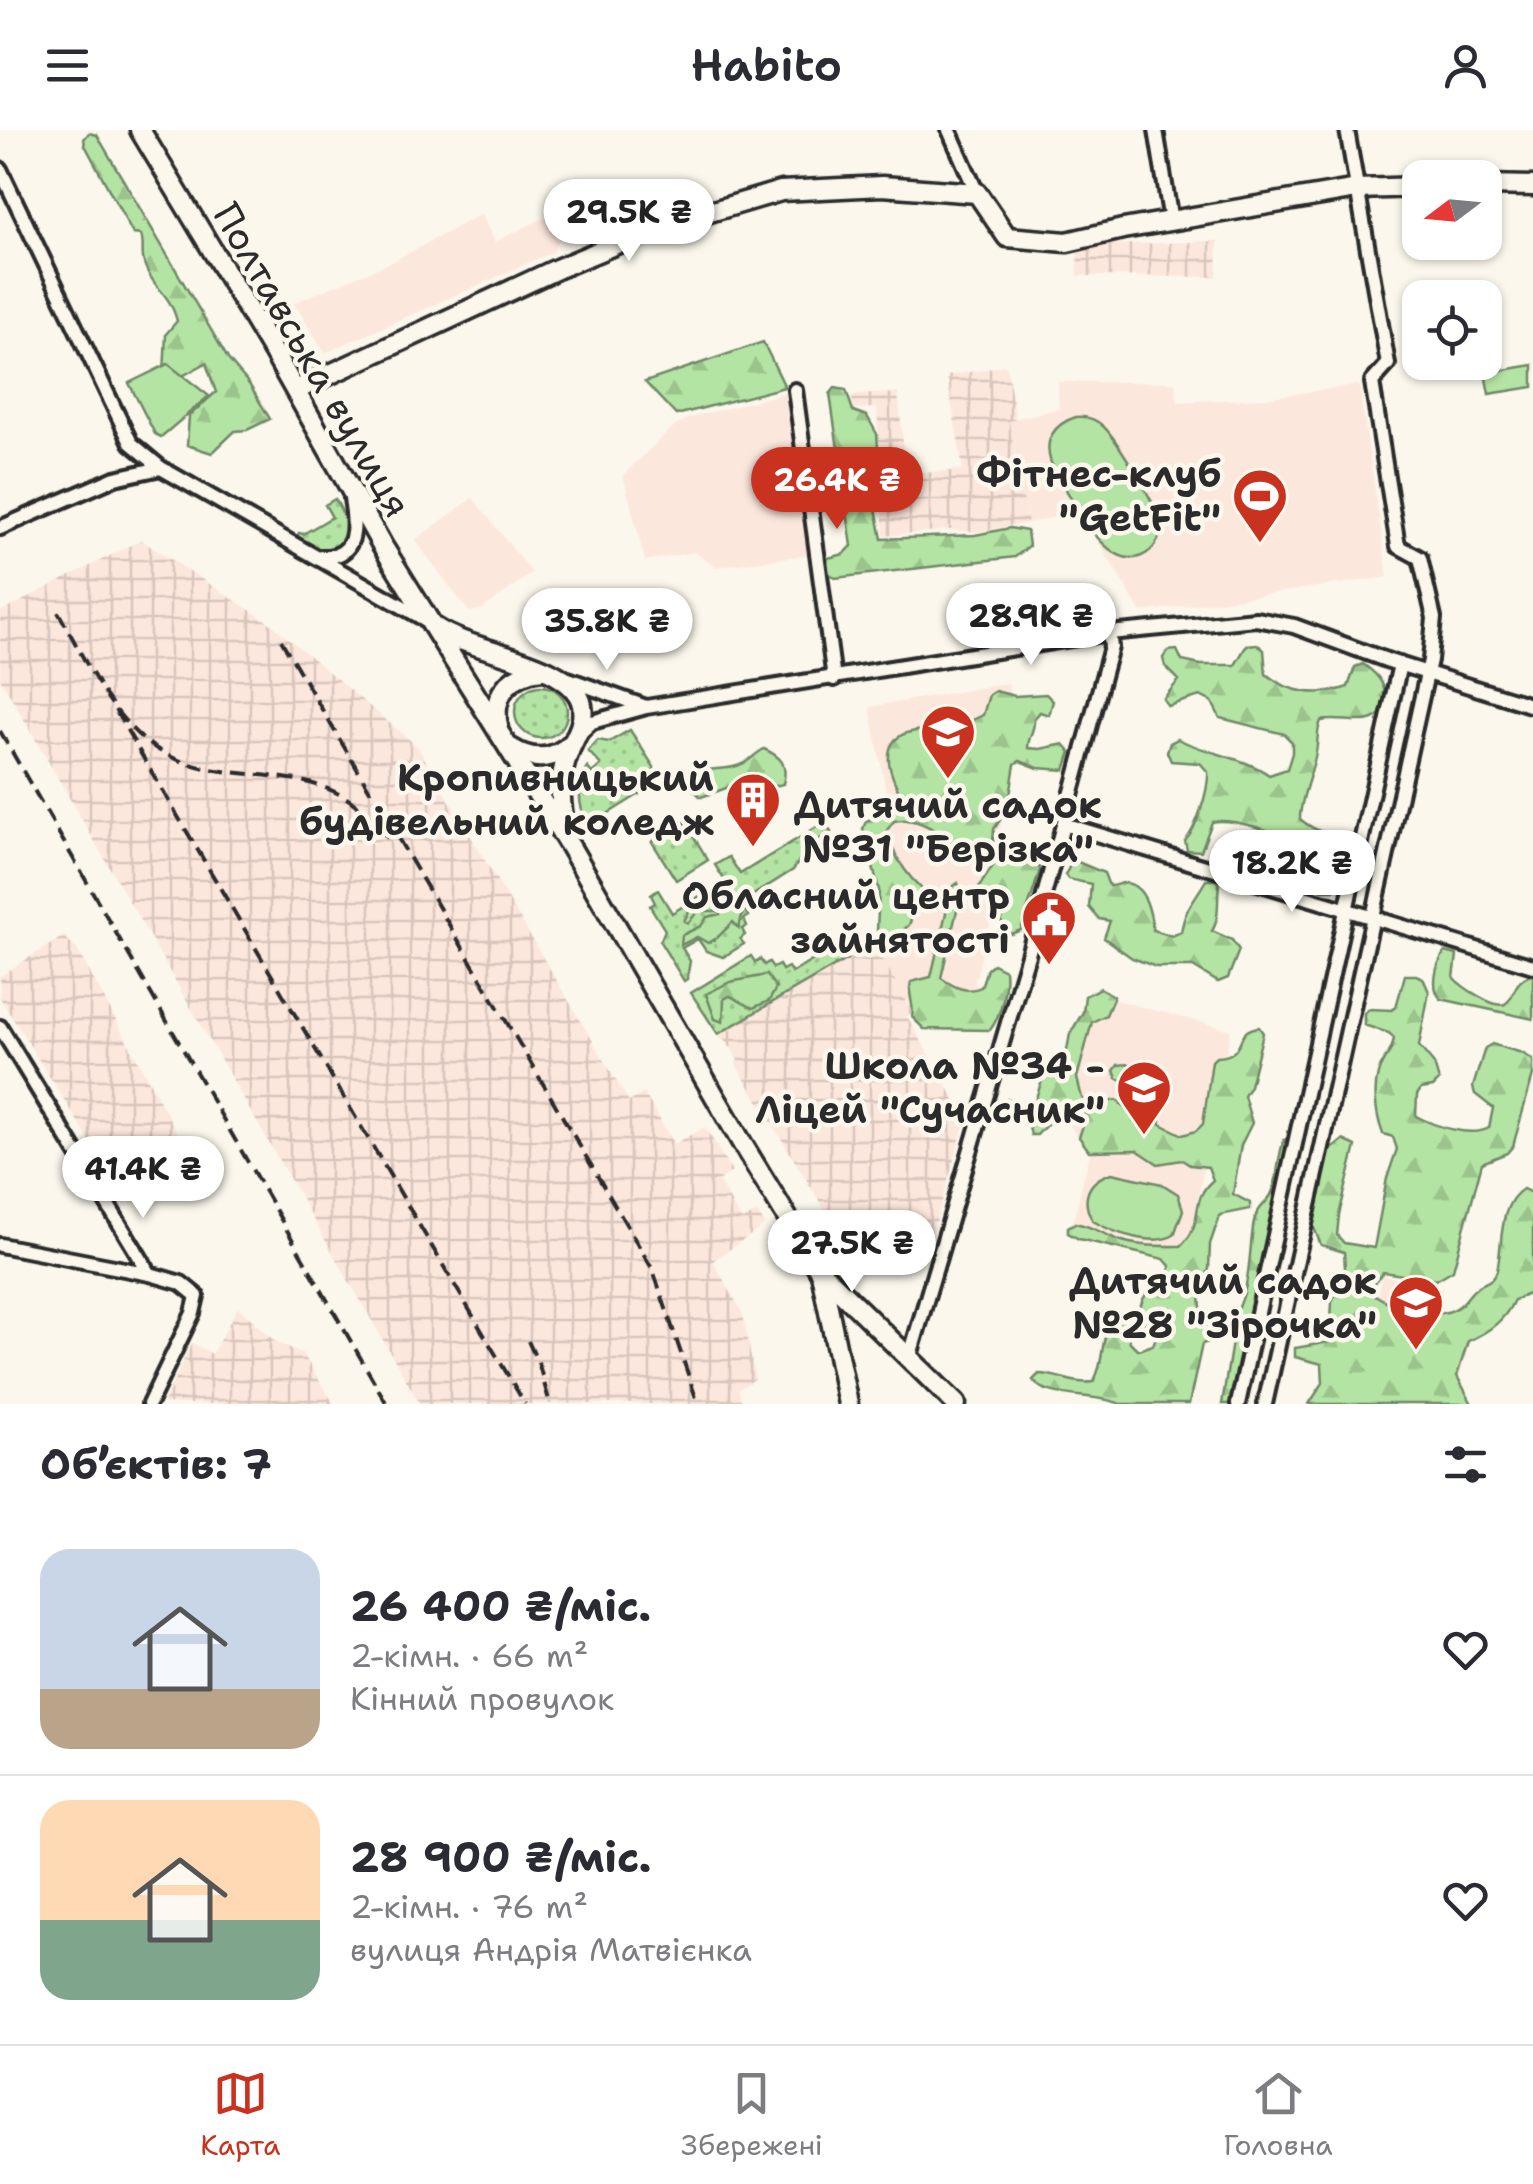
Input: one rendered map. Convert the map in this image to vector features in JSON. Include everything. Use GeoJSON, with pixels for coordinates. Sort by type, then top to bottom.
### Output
{"type":"FeatureCollection","features":[{"type":"Feature","properties":{"kind":"main road","name":"Полтавська вулиця"},"geometry":{"type":"LineString","coordinates":[[140,130],[296,390],[428,622],[571,848],[822,1273]]}},
{"type":"Feature","properties":{"kind":"main road"},"geometry":{"type":"LineString","coordinates":[[1502,185],[1533,186]]}},
{"type":"Feature","properties":{"kind":"main road"},"geometry":{"type":"LineString","coordinates":[[296,390],[652,229],[780,191],[882,186],[978,193],[1006,237],[1066,242],[1357,189],[1402,188]]}},
{"type":"Feature","properties":{"kind":"main road"},"geometry":{"type":"LineString","coordinates":[[428,622],[470,646],[555,673],[568,681],[582,704],[583,718],[567,757],[560,796],[571,848]]}},
{"type":"Feature","properties":{"kind":"main road"},"geometry":{"type":"LineString","coordinates":[[555,673],[528,672],[506,686],[496,713],[501,736],[519,753],[538,758],[557,754],[576,737]]}},
{"type":"Feature","properties":{"kind":"main road"},"geometry":{"type":"LineString","coordinates":[[822,1273],[956,1404]]}},
{"type":"Feature","properties":{"kind":"main road"},"geometry":{"type":"LineString","coordinates":[[822,1273],[848,1404]]}},
{"type":"Feature","properties":{"kind":"street"},"geometry":{"type":"LineString","coordinates":[[949,130],[978,193]]}},
{"type":"Feature","properties":{"kind":"street"},"geometry":{"type":"LineString","coordinates":[[1156,130],[1171,221]]}},
{"type":"Feature","properties":{"kind":"street"},"geometry":{"type":"LineString","coordinates":[[1238,1404],[1346,909],[1414,668],[1434,618],[1420,558],[1398,546],[1372,382],[1388,364],[1346,130]]}},
{"type":"Feature","properties":{"kind":"street"},"geometry":{"type":"LineString","coordinates":[[0,169],[124,431],[141,453],[428,622]]}},
{"type":"Feature","properties":{"kind":"street"},"geometry":{"type":"LineString","coordinates":[[796,390],[834,679]]}},
{"type":"Feature","properties":{"kind":"street"},"geometry":{"type":"LineString","coordinates":[[0,528],[115,478],[162,468]]}},
{"type":"Feature","properties":{"kind":"street"},"geometry":{"type":"LineString","coordinates":[[319,557],[338,556],[353,538],[349,488]]}},
{"type":"Feature","properties":{"kind":"street"},"geometry":{"type":"LineString","coordinates":[[576,737],[592,722],[646,707],[1109,633],[1256,619],[1294,626],[1533,706]]}},
{"type":"Feature","properties":{"kind":"street"},"geometry":{"type":"LineString","coordinates":[[909,1359],[1063,824],[1111,647],[1109,633]]}},
{"type":"Feature","properties":{"kind":"street"},"geometry":{"type":"LineString","coordinates":[[1265,1404],[1372,916],[1414,668]]}},
{"type":"Feature","properties":{"kind":"street"},"geometry":{"type":"LineString","coordinates":[[555,673],[613,698],[646,707]]}},
{"type":"Feature","properties":{"kind":"street"},"geometry":{"type":"LineString","coordinates":[[1063,824],[1533,966]]}},
{"type":"Feature","properties":{"kind":"street"},"geometry":{"type":"LineString","coordinates":[[0,1027],[150,1274]]}},
{"type":"Feature","properties":{"kind":"street"},"geometry":{"type":"LineString","coordinates":[[0,1246],[150,1274],[180,1283],[197,1296],[193,1313],[150,1404]]}},
{"type":"Feature","properties":{"kind":"shaded area"},"geometry":{"type":"Polygon","coordinates":[[[481,214],[495,242],[546,217],[558,241],[553,252],[325,353],[294,303],[394,261],[481,214]]]}},
{"type":"Feature","properties":{"kind":"shaded area"},"geometry":{"type":"Polygon","coordinates":[[[1218,241],[1217,277],[1078,276],[1077,246],[1218,241]]]}},
{"type":"Feature","properties":{"kind":"shaded area"},"geometry":{"type":"Polygon","coordinates":[[[1006,365],[1016,419],[1009,421],[1028,523],[975,532],[948,530],[884,536],[877,408],[853,409],[852,395],[898,393],[906,474],[963,470],[947,376],[1006,365]]]}},
{"type":"Feature","properties":{"kind":"shaded area"},"geometry":{"type":"Polygon","coordinates":[[[1058,382],[1175,382],[1178,402],[1266,398],[1359,385],[1388,577],[1141,612],[1080,512],[1028,523],[1009,420],[1059,409],[1058,382]]]}},
{"type":"Feature","properties":{"kind":"shaded area"},"geometry":{"type":"Polygon","coordinates":[[[785,393],[808,555],[715,567],[694,552],[645,561],[623,475],[672,428],[689,418],[785,393]]]}},
{"type":"Feature","properties":{"kind":"shaded area"},"geometry":{"type":"Polygon","coordinates":[[[473,498],[532,573],[481,610],[469,612],[415,540],[473,498]]]}},
{"type":"Feature","properties":{"kind":"shaded area"},"geometry":{"type":"Polygon","coordinates":[[[141,540],[270,623],[417,746],[629,1102],[644,1093],[674,1144],[705,1127],[732,1172],[718,1181],[742,1220],[757,1212],[765,1225],[713,1261],[743,1314],[755,1379],[739,1389],[742,1404],[420,1404],[0,678],[0,612],[141,540]]]}},
{"type":"Feature","properties":{"kind":"shaded area"},"geometry":{"type":"Polygon","coordinates":[[[1008,683],[1020,753],[992,859],[1024,869],[1004,900],[1000,915],[993,914],[974,984],[982,987],[971,1026],[923,1011],[905,999],[874,944],[901,927],[872,839],[891,817],[870,707],[1008,683]]]}},
{"type":"Feature","properties":{"kind":"shaded area"},"geometry":{"type":"Polygon","coordinates":[[[64,936],[78,951],[184,1145],[173,1167],[124,1195],[0,998],[0,976],[64,936]]]}},
{"type":"Feature","properties":{"kind":"shaded area"},"geometry":{"type":"Polygon","coordinates":[[[874,944],[913,1012],[907,1016],[966,1119],[927,1253],[846,1229],[839,1234],[831,1232],[827,1225],[829,1217],[735,1063],[738,1061],[733,1050],[718,1034],[874,944]]]}},
{"type":"Feature","properties":{"kind":"shaded area","name":"Школа №34 - Ліцей \"Сучасник\""},"geometry":{"type":"Polygon","coordinates":[[[1096,995],[1231,1030],[1187,1253],[1072,1226],[1090,1153],[1067,1122],[1096,995]]]}},
{"type":"Feature","properties":{"kind":"shaded area","name":"Дитячий садок №28 \"Зірочка\""},"geometry":{"type":"Polygon","coordinates":[[[1382,1275],[1442,1288],[1438,1309],[1476,1321],[1452,1404],[1358,1382],[1382,1275]]]}},
{"type":"Feature","properties":{"kind":"shaded area"},"geometry":{"type":"Polygon","coordinates":[[[238,1307],[275,1341],[303,1354],[334,1404],[163,1404],[192,1343],[212,1354],[238,1307]]]}},
{"type":"Feature","properties":{"kind":"green space"},"geometry":{"type":"Polygon","coordinates":[[[89,133],[97,135],[228,359],[270,419],[235,431],[212,453],[187,445],[189,416],[216,392],[206,363],[175,380],[164,374],[166,334],[177,321],[170,303],[145,266],[141,235],[133,234],[85,145],[89,133]]]}},
{"type":"Feature","properties":{"kind":"green space"},"geometry":{"type":"Polygon","coordinates":[[[763,342],[785,387],[676,415],[645,382],[763,342]]]}},
{"type":"Feature","properties":{"kind":"green space"},"geometry":{"type":"Polygon","coordinates":[[[168,364],[209,396],[161,437],[155,434],[129,383],[168,364]]]}},
{"type":"Feature","properties":{"kind":"green space"},"geometry":{"type":"Polygon","coordinates":[[[1533,365],[1533,387],[1489,394],[1486,380],[1502,380],[1502,370],[1533,365]]]}},
{"type":"Feature","properties":{"kind":"green space"},"geometry":{"type":"Polygon","coordinates":[[[835,388],[846,390],[853,411],[867,416],[877,434],[881,491],[875,503],[882,539],[975,535],[1010,528],[1027,531],[1029,546],[1015,557],[835,578],[825,570],[828,558],[844,554],[852,546],[830,394],[835,388]]]}},
{"type":"Feature","properties":{"kind":"green space"},"geometry":{"type":"Polygon","coordinates":[[[1076,417],[1091,419],[1104,427],[1146,491],[1161,527],[1157,542],[1147,553],[1132,558],[1118,555],[1104,544],[1078,511],[1051,463],[1048,447],[1052,434],[1076,417]]]}},
{"type":"Feature","properties":{"kind":"green space"},"geometry":{"type":"Polygon","coordinates":[[[335,499],[346,525],[345,538],[337,551],[321,553],[295,539],[299,533],[332,517],[325,505],[335,499]]]}},
{"type":"Feature","properties":{"kind":"green space"},"geometry":{"type":"Polygon","coordinates":[[[1257,644],[1264,650],[1266,674],[1295,690],[1316,693],[1348,687],[1355,667],[1363,664],[1383,686],[1383,708],[1378,716],[1362,721],[1321,721],[1319,727],[1300,819],[1333,836],[1341,846],[1345,875],[1334,890],[1322,890],[1307,877],[1311,854],[1307,843],[1259,828],[1212,822],[1201,851],[1187,850],[1185,841],[1201,808],[1208,772],[1200,763],[1171,761],[1167,752],[1170,743],[1178,739],[1269,775],[1287,769],[1292,742],[1284,734],[1220,718],[1212,702],[1200,696],[1168,706],[1163,699],[1179,680],[1165,666],[1163,658],[1168,651],[1177,650],[1182,661],[1235,665],[1247,645],[1257,644]]]}},
{"type":"Feature","properties":{"kind":"green space"},"geometry":{"type":"Polygon","coordinates":[[[541,686],[560,693],[567,712],[560,731],[541,738],[522,731],[515,712],[522,693],[541,686]]]}},
{"type":"Feature","properties":{"kind":"green space","name":"Дитячий садок №31 \"Берізка\""},"geometry":{"type":"Polygon","coordinates":[[[995,691],[1015,696],[1046,694],[1053,701],[1049,715],[1040,712],[1034,719],[1028,748],[1064,744],[1071,752],[1065,770],[1038,768],[1020,761],[1015,764],[1008,808],[994,829],[992,854],[979,867],[930,827],[907,820],[894,821],[887,830],[899,860],[912,879],[937,899],[937,904],[923,904],[909,925],[890,942],[881,942],[877,931],[879,890],[863,829],[866,821],[894,811],[901,799],[889,762],[893,742],[908,733],[951,727],[983,715],[989,695],[995,691]]]}},
{"type":"Feature","properties":{"kind":"green space"},"geometry":{"type":"Polygon","coordinates":[[[630,730],[654,767],[654,785],[588,826],[580,804],[581,782],[587,767],[592,773],[601,765],[588,751],[598,740],[609,742],[630,730]]]}},
{"type":"Feature","properties":{"kind":"green space"},"geometry":{"type":"Polygon","coordinates":[[[764,749],[782,762],[783,784],[759,790],[732,786],[701,797],[686,783],[688,775],[738,766],[764,749]]]}},
{"type":"Feature","properties":{"kind":"green space"},"geometry":{"type":"Polygon","coordinates":[[[685,822],[708,860],[676,880],[652,842],[685,822]]]}},
{"type":"Feature","properties":{"kind":"green space"},"geometry":{"type":"Polygon","coordinates":[[[825,822],[831,832],[809,846],[793,870],[747,899],[751,906],[745,910],[749,916],[744,919],[747,926],[740,939],[744,944],[723,957],[706,951],[698,939],[682,948],[690,961],[684,981],[660,942],[665,930],[650,906],[655,903],[651,895],[658,890],[672,913],[708,891],[714,900],[730,889],[715,865],[729,857],[740,874],[825,822]]]}},
{"type":"Feature","properties":{"kind":"green space"},"geometry":{"type":"Polygon","coordinates":[[[1014,848],[1035,855],[1040,870],[1021,930],[1011,934],[1001,921],[1006,907],[977,890],[1002,852],[1014,848]]]}},
{"type":"Feature","properties":{"kind":"green space"},"geometry":{"type":"Polygon","coordinates":[[[1073,860],[1104,873],[1109,886],[1125,883],[1138,889],[1146,902],[1153,930],[1172,936],[1181,932],[1188,910],[1206,880],[1216,880],[1218,909],[1212,931],[1232,940],[1239,950],[1228,978],[1218,982],[1193,967],[1156,967],[1132,958],[1104,938],[1110,921],[1099,919],[1089,907],[1091,884],[1065,875],[1073,860]]]}},
{"type":"Feature","properties":{"kind":"green space"},"geometry":{"type":"Polygon","coordinates":[[[958,883],[961,893],[941,978],[971,990],[981,987],[987,969],[993,964],[1005,970],[1002,1001],[990,1030],[924,1029],[912,1017],[911,982],[931,977],[952,887],[958,883]]]}},
{"type":"Feature","properties":{"kind":"green space"},"geometry":{"type":"Polygon","coordinates":[[[735,896],[745,903],[739,928],[733,922],[708,943],[697,937],[681,945],[682,935],[701,926],[707,917],[720,914],[698,911],[688,923],[684,921],[693,903],[735,896]]]}},
{"type":"Feature","properties":{"kind":"green space"},"geometry":{"type":"Polygon","coordinates":[[[838,945],[847,959],[718,1034],[691,993],[751,956],[764,965],[769,962],[773,968],[788,967],[792,973],[838,945]]]}},
{"type":"Feature","properties":{"kind":"green space"},"geometry":{"type":"Polygon","coordinates":[[[1445,952],[1457,955],[1454,978],[1470,991],[1500,1005],[1511,998],[1520,981],[1533,974],[1533,1019],[1441,999],[1436,976],[1445,952]]]}},
{"type":"Feature","properties":{"kind":"green space"},"geometry":{"type":"Polygon","coordinates":[[[767,975],[776,988],[769,1001],[753,1008],[730,996],[724,999],[723,1022],[715,1019],[706,994],[730,982],[767,975]]]}},
{"type":"Feature","properties":{"kind":"green space"},"geometry":{"type":"Polygon","coordinates":[[[1405,975],[1423,978],[1429,992],[1419,1046],[1434,1064],[1439,1081],[1417,1095],[1416,1116],[1463,1131],[1489,1128],[1493,1108],[1475,1094],[1473,1087],[1485,1048],[1492,1044],[1533,1060],[1533,1075],[1513,1146],[1507,1153],[1482,1163],[1453,1270],[1436,1280],[1383,1272],[1374,1283],[1375,1295],[1428,1313],[1458,1307],[1496,1274],[1505,1215],[1523,1189],[1533,1194],[1533,1292],[1514,1300],[1495,1325],[1468,1341],[1457,1376],[1472,1404],[1309,1404],[1323,1383],[1322,1364],[1295,1357],[1295,1348],[1330,1342],[1332,1302],[1345,1268],[1344,1252],[1321,1245],[1312,1223],[1327,1153],[1343,1140],[1356,1146],[1337,1235],[1344,1243],[1374,1248],[1387,1178],[1397,1149],[1393,1137],[1383,1134],[1376,1097],[1377,1077],[1394,1038],[1364,1025],[1364,1013],[1369,1009],[1396,1007],[1405,975]]]}},
{"type":"Feature","properties":{"kind":"green space"},"geometry":{"type":"Polygon","coordinates":[[[1100,988],[1114,996],[1106,1015],[1092,1022],[1077,1078],[1082,1098],[1092,1104],[1117,1100],[1128,1110],[1139,1110],[1146,1101],[1143,1092],[1117,1078],[1114,1071],[1124,1064],[1148,1068],[1164,1076],[1161,1124],[1183,1135],[1203,1124],[1212,1061],[1233,1052],[1251,1029],[1259,1027],[1263,1033],[1244,1096],[1252,1123],[1241,1145],[1233,1194],[1250,1203],[1250,1209],[1220,1215],[1210,1244],[1209,1269],[1200,1293],[1201,1308],[1218,1318],[1221,1327],[1215,1340],[1202,1344],[1189,1404],[1120,1404],[1049,1391],[1033,1380],[1039,1374],[1093,1382],[1104,1339],[1117,1316],[1123,1319],[1130,1342],[1138,1350],[1153,1345],[1157,1335],[1153,1327],[1143,1322],[1140,1307],[1146,1295],[1169,1274],[1170,1266],[1164,1259],[1079,1239],[1068,1233],[1068,1227],[1081,1224],[1122,1241],[1181,1246],[1193,1229],[1201,1196],[1213,1180],[1208,1167],[1182,1160],[1158,1164],[1137,1150],[1089,1151],[1079,1137],[1083,1115],[1073,1108],[1061,1109],[1037,1135],[1031,1135],[1026,1116],[1001,1107],[1007,1099],[1027,1106],[1034,1104],[1045,1071],[1064,1066],[1070,1034],[1083,1012],[1085,996],[1100,988]]]}},
{"type":"Feature","properties":{"kind":"green space"},"geometry":{"type":"Polygon","coordinates":[[[1284,1140],[1290,1144],[1235,1404],[1222,1404],[1232,1342],[1229,1321],[1242,1300],[1254,1222],[1274,1189],[1284,1140]]]}},
{"type":"Feature","properties":{"kind":"green space"},"geometry":{"type":"Polygon","coordinates":[[[1112,1173],[1162,1184],[1178,1194],[1183,1210],[1174,1235],[1145,1239],[1093,1221],[1087,1206],[1088,1192],[1097,1180],[1112,1173]]]}},
{"type":"Feature","properties":{"kind":"railway"},"geometry":{"type":"LineString","coordinates":[[58,612],[106,696],[144,740],[167,755],[192,764],[293,779],[343,796],[388,838]]}},
{"type":"Feature","properties":{"kind":"railway"},"geometry":{"type":"LineString","coordinates":[[281,640],[653,1270],[698,1404]]}},
{"type":"Feature","properties":{"kind":"railway"},"geometry":{"type":"LineString","coordinates":[[115,710],[525,1404]]}},
{"type":"Feature","properties":{"kind":"railway"},"geometry":{"type":"LineString","coordinates":[[0,731],[387,1404]]}},
{"type":"Feature","properties":{"kind":"railway"},"geometry":{"type":"LineString","coordinates":[[528,1341],[550,1404]]}},
{"type":"Feature","properties":{"kind":"place","name":"Фітнес-клуб \"GetFit\""},"geometry":{"type":"Point","coordinates":[1260,545]}},
{"type":"Feature","properties":{"kind":"place","name":"Дитячий садок №31 \"Берізка\""},"geometry":{"type":"Point","coordinates":[948,781]}},
{"type":"Feature","properties":{"kind":"place","name":"Кропивницький будівельний коледж"},"geometry":{"type":"Point","coordinates":[753,849]}},
{"type":"Feature","properties":{"kind":"place","name":"Обласний центр зайнятості"},"geometry":{"type":"Point","coordinates":[1049,967]}},
{"type":"Feature","properties":{"kind":"place","name":"Школа №34 - Ліцей \"Сучасник\""},"geometry":{"type":"Point","coordinates":[1144,1137]}},
{"type":"Feature","properties":{"kind":"place","name":"Дитячий садок №28 \"Зірочка\""},"geometry":{"type":"Point","coordinates":[1416,1352]}}]}
